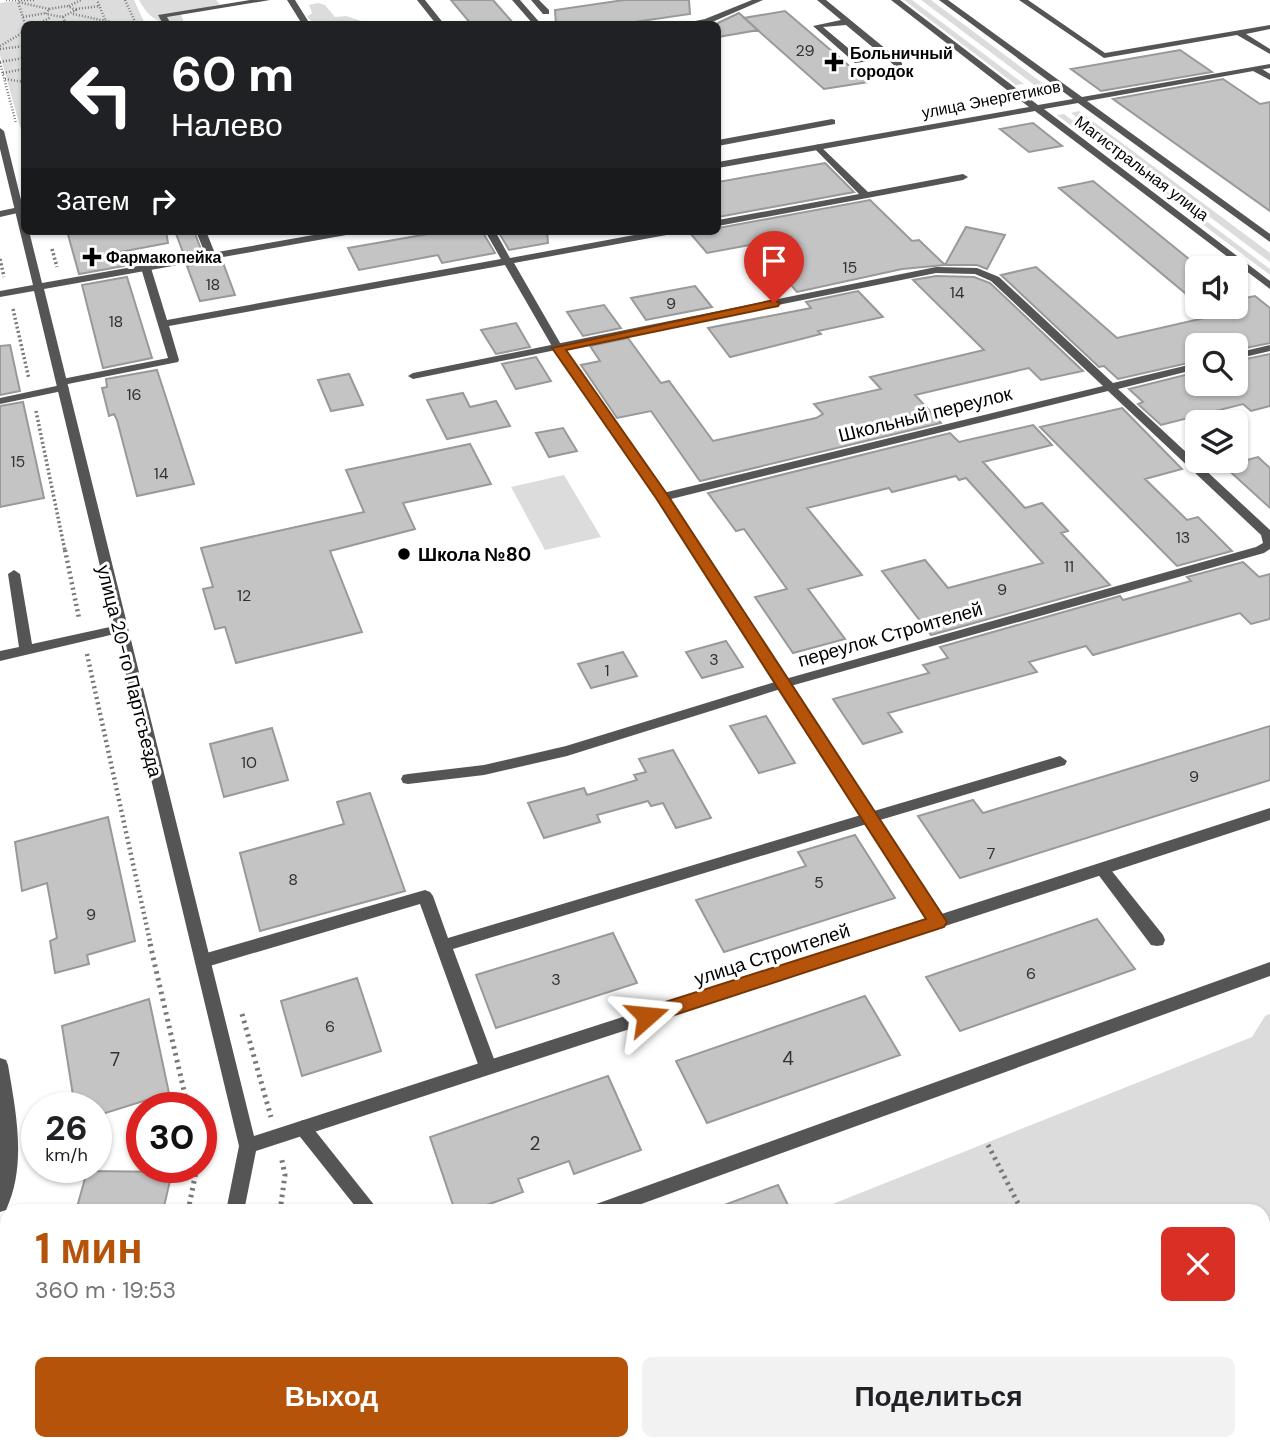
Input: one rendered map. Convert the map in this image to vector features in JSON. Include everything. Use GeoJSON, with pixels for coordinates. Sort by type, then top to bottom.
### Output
{"type":"FeatureCollection","features":[{"type":"Feature","properties":{"kind":"street"},"geometry":{"type":"LineString","coordinates":[[165,21],[162,15],[266,0]]}},
{"type":"Feature","properties":{"kind":"street"},"geometry":{"type":"LineString","coordinates":[[291,0],[304,21]]}},
{"type":"Feature","properties":{"kind":"street"},"geometry":{"type":"LineString","coordinates":[[421,0],[438,21]]}},
{"type":"Feature","properties":{"kind":"street"},"geometry":{"type":"LineString","coordinates":[[516,0],[534,21]]}},
{"type":"Feature","properties":{"kind":"street"},"geometry":{"type":"LineString","coordinates":[[535,0],[546,12]]}},
{"type":"Feature","properties":{"kind":"street"},"geometry":{"type":"LineString","coordinates":[[707,21],[759,0]]}},
{"type":"Feature","properties":{"kind":"street"},"geometry":{"type":"LineString","coordinates":[[821,0],[899,65]]}},
{"type":"Feature","properties":{"kind":"street","name":"Магистральная улица"},"geometry":{"type":"LineString","coordinates":[[895,0],[1270,286]]}},
{"type":"Feature","properties":{"kind":"street","name":"Магистральная улица"},"geometry":{"type":"LineString","coordinates":[[943,0],[1270,239]]}},
{"type":"Feature","properties":{"kind":"street"},"geometry":{"type":"LineString","coordinates":[[1023,0],[1104,56],[1270,27]]}},
{"type":"Feature","properties":{"kind":"street"},"geometry":{"type":"LineString","coordinates":[[847,22],[817,26],[858,61],[889,56]]}},
{"type":"Feature","properties":{"kind":"street"},"geometry":{"type":"LineString","coordinates":[[1238,33],[1270,52]]}},
{"type":"Feature","properties":{"kind":"street","name":"улица Энергетиков"},"geometry":{"type":"LineString","coordinates":[[721,164],[1077,98],[1270,66]]}},
{"type":"Feature","properties":{"kind":"street"},"geometry":{"type":"LineString","coordinates":[[1255,69],[1270,78]]}},
{"type":"Feature","properties":{"kind":"street"},"geometry":{"type":"LineString","coordinates":[[721,142],[832,122]]}},
{"type":"Feature","properties":{"kind":"street","name":"улица 20-го Партсъезда"},"geometry":{"type":"LineString","coordinates":[[0,131],[21,219]]}},
{"type":"Feature","properties":{"kind":"street"},"geometry":{"type":"LineString","coordinates":[[818,148],[866,195]]}},
{"type":"Feature","properties":{"kind":"street"},"geometry":{"type":"LineString","coordinates":[[721,222],[963,177]]}},
{"type":"Feature","properties":{"kind":"street"},"geometry":{"type":"LineString","coordinates":[[0,214],[19,210]]}},
{"type":"Feature","properties":{"kind":"street","name":"улица 20-го Партсъезда"},"geometry":{"type":"LineString","coordinates":[[25,235],[119,629],[248,1146],[236,1204]]}},
{"type":"Feature","properties":{"kind":"street"},"geometry":{"type":"LineString","coordinates":[[203,235],[211,256]]}},
{"type":"Feature","properties":{"kind":"street"},"geometry":{"type":"LineString","coordinates":[[4,293],[329,235]]}},
{"type":"Feature","properties":{"kind":"street"},"geometry":{"type":"LineString","coordinates":[[492,235],[558,348],[663,497],[938,922]]}},
{"type":"Feature","properties":{"kind":"street"},"geometry":{"type":"LineString","coordinates":[[163,324],[641,235]]}},
{"type":"Feature","properties":{"kind":"street"},"geometry":{"type":"LineString","coordinates":[[0,401],[174,360],[146,268]]}},
{"type":"Feature","properties":{"kind":"street"},"geometry":{"type":"LineString","coordinates":[[413,376],[956,268],[977,271],[995,279],[1111,386]]}},
{"type":"Feature","properties":{"kind":"street"},"geometry":{"type":"LineString","coordinates":[[1248,353],[1270,348]]}},
{"type":"Feature","properties":{"kind":"street","name":"Школьный переулок"},"geometry":{"type":"LineString","coordinates":[[663,497],[1185,369]]}},
{"type":"Feature","properties":{"kind":"street","name":"переулок Строителей"},"geometry":{"type":"LineString","coordinates":[[408,779],[484,770],[567,751],[783,684],[1260,550],[1269,544],[1267,534],[1111,386]]}},
{"type":"Feature","properties":{"kind":"street"},"geometry":{"type":"LineString","coordinates":[[14,574],[26,650]]}},
{"type":"Feature","properties":{"kind":"street"},"geometry":{"type":"LineString","coordinates":[[0,656],[119,629]]}},
{"type":"Feature","properties":{"kind":"street"},"geometry":{"type":"LineString","coordinates":[[443,946],[1060,761]]}},
{"type":"Feature","properties":{"kind":"street","name":"улица Строителей"},"geometry":{"type":"LineString","coordinates":[[248,1146],[1270,814]]}},
{"type":"Feature","properties":{"kind":"street"},"geometry":{"type":"LineString","coordinates":[[1102,869],[1157,940]]}},
{"type":"Feature","properties":{"kind":"street"},"geometry":{"type":"LineString","coordinates":[[203,961],[425,896],[488,1067]]}},
{"type":"Feature","properties":{"kind":"street"},"geometry":{"type":"LineString","coordinates":[[618,1204],[1270,969]]}},
{"type":"Feature","properties":{"kind":"street"},"geometry":{"type":"LineString","coordinates":[[0,1065],[11,1141],[9,1177],[0,1204]]}},
{"type":"Feature","properties":{"kind":"street"},"geometry":{"type":"LineString","coordinates":[[303,1128],[364,1204]]}},
{"type":"Feature","properties":{"kind":"path"},"geometry":{"type":"LineString","coordinates":[[6,0],[49,9],[60,6],[76,9],[100,6]]}},
{"type":"Feature","properties":{"kind":"path"},"geometry":{"type":"LineString","coordinates":[[18,2],[36,0]]}},
{"type":"Feature","properties":{"kind":"path"},"geometry":{"type":"LineString","coordinates":[[58,0],[60,6]]}},
{"type":"Feature","properties":{"kind":"path"},"geometry":{"type":"LineString","coordinates":[[69,6],[81,0]]}},
{"type":"Feature","properties":{"kind":"path"},"geometry":{"type":"LineString","coordinates":[[97,0],[106,21]]}},
{"type":"Feature","properties":{"kind":"path"},"geometry":{"type":"LineString","coordinates":[[125,0],[135,21]]}},
{"type":"Feature","properties":{"kind":"path"},"geometry":{"type":"LineString","coordinates":[[18,2],[24,21]]}},
{"type":"Feature","properties":{"kind":"path"},"geometry":{"type":"LineString","coordinates":[[22,17],[46,13],[49,9]]}},
{"type":"Feature","properties":{"kind":"path"},"geometry":{"type":"LineString","coordinates":[[72,14],[76,9]]}},
{"type":"Feature","properties":{"kind":"path"},"geometry":{"type":"LineString","coordinates":[[46,13],[51,17]]}},
{"type":"Feature","properties":{"kind":"path"},"geometry":{"type":"LineString","coordinates":[[44,21],[51,17],[72,14],[102,21]]}},
{"type":"Feature","properties":{"kind":"path"},"geometry":{"type":"LineString","coordinates":[[63,17],[65,21]]}},
{"type":"Feature","properties":{"kind":"path"},"geometry":{"type":"LineString","coordinates":[[0,48],[21,34]]}},
{"type":"Feature","properties":{"kind":"path"},"geometry":{"type":"LineString","coordinates":[[0,48],[21,46]]}},
{"type":"Feature","properties":{"kind":"path"},"geometry":{"type":"LineString","coordinates":[[19,134],[0,62],[21,58]]}},
{"type":"Feature","properties":{"kind":"path"},"geometry":{"type":"LineString","coordinates":[[3,73],[21,70]]}},
{"type":"Feature","properties":{"kind":"path"},"geometry":{"type":"LineString","coordinates":[[4,79],[21,82]]}},
{"type":"Feature","properties":{"kind":"path"},"geometry":{"type":"LineString","coordinates":[[51,244],[61,283]]}},
{"type":"Feature","properties":{"kind":"path"},"geometry":{"type":"LineString","coordinates":[[0,259],[4,293],[33,394],[118,806],[184,1092]]}},
{"type":"Feature","properties":{"kind":"path"},"geometry":{"type":"LineString","coordinates":[[240,1007],[285,1175],[281,1204]]}},
{"type":"Feature","properties":{"kind":"path"},"geometry":{"type":"LineString","coordinates":[[988,1145],[1018,1204]]}},
{"type":"Feature","properties":{"kind":"path"},"geometry":{"type":"LineString","coordinates":[[189,1204],[194,1183]]}},
{"type":"Feature","properties":{"kind":"shaded area"},"geometry":{"type":"Polygon","coordinates":[[[20,0],[134,0],[144,21],[21,21],[21,130],[0,55],[0,3],[20,0]]]}},
{"type":"Feature","properties":{"kind":"shaded area"},"geometry":{"type":"Polygon","coordinates":[[[139,0],[216,0],[220,4],[181,14],[183,21],[160,21],[148,13],[139,0]]]}},
{"type":"Feature","properties":{"kind":"shaded area"},"geometry":{"type":"Polygon","coordinates":[[[904,0],[912,0],[1024,84],[1016,85],[904,0]]]}},
{"type":"Feature","properties":{"kind":"shaded area"},"geometry":{"type":"Polygon","coordinates":[[[921,0],[931,0],[1045,85],[1037,87],[921,0]]]}},
{"type":"Feature","properties":{"kind":"shaded area"},"geometry":{"type":"Polygon","coordinates":[[[309,5],[325,5],[335,17],[346,16],[361,21],[312,21],[307,17],[312,13],[309,5]]]}},
{"type":"Feature","properties":{"kind":"shaded area"},"geometry":{"type":"Polygon","coordinates":[[[1079,111],[1270,253],[1270,262],[1071,113],[1079,111]]]}},
{"type":"Feature","properties":{"kind":"shaded area"},"geometry":{"type":"Polygon","coordinates":[[[1064,114],[1270,269],[1270,275],[1248,256],[1057,115],[1064,114]]]}},
{"type":"Feature","properties":{"kind":"shaded area"},"geometry":{"type":"Polygon","coordinates":[[[564,475],[601,537],[545,550],[511,487],[564,475]]]}},
{"type":"Feature","properties":{"kind":"shaded area"},"geometry":{"type":"Polygon","coordinates":[[[1270,1014],[1270,1204],[833,1204],[1252,1037],[1265,1016],[1270,1014]]]}},
{"type":"Feature","properties":{"kind":"building"},"geometry":{"type":"Polygon","coordinates":[[[451,0],[493,0],[511,21],[468,21],[451,0]]]}},
{"type":"Feature","properties":{"kind":"building"},"geometry":{"type":"Polygon","coordinates":[[[624,0],[689,0],[690,14],[642,21],[556,21],[555,10],[624,0]]]}},
{"type":"Feature","properties":{"kind":"building"},"geometry":{"type":"Polygon","coordinates":[[[785,11],[868,82],[824,89],[744,18],[785,11]]]}},
{"type":"Feature","properties":{"kind":"building"},"geometry":{"type":"Polygon","coordinates":[[[739,13],[758,30],[721,36],[721,22],[739,13]]]}},
{"type":"Feature","properties":{"kind":"building"},"geometry":{"type":"Polygon","coordinates":[[[1180,50],[1212,72],[1101,91],[1071,69],[1180,50]]]}},
{"type":"Feature","properties":{"kind":"building"},"geometry":{"type":"Polygon","coordinates":[[[1223,79],[1260,104],[1270,102],[1270,211],[1113,99],[1223,79]]]}},
{"type":"Feature","properties":{"kind":"building"},"geometry":{"type":"Polygon","coordinates":[[[1033,123],[1062,146],[1029,152],[1000,129],[1033,123]]]}},
{"type":"Feature","properties":{"kind":"building"},"geometry":{"type":"Polygon","coordinates":[[[825,163],[854,192],[721,216],[721,181],[825,163]]]}},
{"type":"Feature","properties":{"kind":"building"},"geometry":{"type":"Polygon","coordinates":[[[1093,181],[1185,256],[1185,293],[1059,188],[1093,181]]]}},
{"type":"Feature","properties":{"kind":"building"},"geometry":{"type":"Polygon","coordinates":[[[870,200],[912,241],[919,240],[945,265],[902,269],[797,292],[755,244],[707,253],[692,235],[721,235],[721,227],[870,200]]]}},
{"type":"Feature","properties":{"kind":"building"},"geometry":{"type":"Polygon","coordinates":[[[966,227],[1005,235],[987,269],[977,265],[945,265],[966,227]]]}},
{"type":"Feature","properties":{"kind":"building"},"geometry":{"type":"Polygon","coordinates":[[[68,235],[167,235],[168,243],[120,252],[124,266],[79,274],[68,235]]]}},
{"type":"Feature","properties":{"kind":"building"},"geometry":{"type":"Polygon","coordinates":[[[176,235],[196,235],[202,252],[184,255],[176,235]]]}},
{"type":"Feature","properties":{"kind":"building"},"geometry":{"type":"Polygon","coordinates":[[[422,235],[484,235],[495,253],[442,263],[438,255],[359,270],[348,248],[422,235]]]}},
{"type":"Feature","properties":{"kind":"building"},"geometry":{"type":"Polygon","coordinates":[[[500,235],[547,235],[548,243],[509,250],[500,235]]]}},
{"type":"Feature","properties":{"kind":"building"},"geometry":{"type":"Polygon","coordinates":[[[222,260],[235,295],[200,301],[187,266],[222,260]]]}},
{"type":"Feature","properties":{"kind":"building"},"geometry":{"type":"Polygon","coordinates":[[[1036,267],[1117,338],[1200,319],[1248,319],[1248,297],[1255,296],[1270,308],[1270,343],[1248,348],[1248,333],[1185,333],[1185,364],[1118,379],[1104,366],[1099,367],[1001,275],[1036,267]]]}},
{"type":"Feature","properties":{"kind":"building"},"geometry":{"type":"Polygon","coordinates":[[[936,276],[974,277],[990,283],[1083,371],[1041,380],[1029,368],[915,395],[941,423],[700,481],[651,411],[617,418],[581,365],[600,361],[590,346],[628,338],[661,383],[669,381],[713,441],[816,418],[823,414],[814,404],[881,389],[870,377],[984,350],[913,280],[936,276]]]}},
{"type":"Feature","properties":{"kind":"building"},"geometry":{"type":"Polygon","coordinates":[[[127,277],[152,358],[103,368],[82,285],[127,277]]]}},
{"type":"Feature","properties":{"kind":"building"},"geometry":{"type":"Polygon","coordinates":[[[695,286],[712,307],[646,320],[631,298],[695,286]]]}},
{"type":"Feature","properties":{"kind":"building"},"geometry":{"type":"Polygon","coordinates":[[[858,291],[883,317],[818,331],[821,334],[730,357],[708,328],[811,308],[806,302],[858,291]]]}},
{"type":"Feature","properties":{"kind":"building"},"geometry":{"type":"Polygon","coordinates":[[[604,305],[621,328],[583,336],[567,312],[604,305]]]}},
{"type":"Feature","properties":{"kind":"building"},"geometry":{"type":"Polygon","coordinates":[[[516,323],[530,347],[496,354],[481,330],[516,323]]]}},
{"type":"Feature","properties":{"kind":"building"},"geometry":{"type":"Polygon","coordinates":[[[10,345],[20,391],[0,395],[0,346],[10,345]]]}},
{"type":"Feature","properties":{"kind":"building"},"geometry":{"type":"Polygon","coordinates":[[[1270,354],[1270,406],[1251,411],[1243,404],[1220,410],[1185,410],[1185,419],[1161,425],[1138,404],[1143,402],[1129,389],[1185,375],[1185,396],[1248,396],[1248,359],[1270,354]]]}},
{"type":"Feature","properties":{"kind":"building"},"geometry":{"type":"Polygon","coordinates":[[[536,357],[551,381],[516,389],[502,364],[536,357]]]}},
{"type":"Feature","properties":{"kind":"building"},"geometry":{"type":"Polygon","coordinates":[[[157,370],[194,484],[137,496],[117,420],[114,414],[109,416],[102,388],[107,387],[106,379],[157,370]]]}},
{"type":"Feature","properties":{"kind":"building"},"geometry":{"type":"Polygon","coordinates":[[[349,374],[363,405],[331,411],[318,380],[349,374]]]}},
{"type":"Feature","properties":{"kind":"building"},"geometry":{"type":"Polygon","coordinates":[[[463,393],[470,407],[496,401],[510,426],[447,439],[427,400],[463,393]]]}},
{"type":"Feature","properties":{"kind":"building"},"geometry":{"type":"Polygon","coordinates":[[[23,402],[44,498],[0,507],[0,406],[23,402]]]}},
{"type":"Feature","properties":{"kind":"building"},"geometry":{"type":"Polygon","coordinates":[[[1122,408],[1182,469],[1145,479],[1187,520],[1198,517],[1232,551],[1177,566],[1040,427],[1122,408]]]}},
{"type":"Feature","properties":{"kind":"building"},"geometry":{"type":"Polygon","coordinates":[[[1033,425],[1052,445],[983,462],[1025,508],[1042,503],[1068,531],[1061,533],[1110,585],[931,635],[882,571],[925,560],[948,588],[1043,563],[966,478],[959,480],[956,476],[892,492],[889,488],[807,508],[862,575],[808,589],[845,639],[793,653],[755,597],[787,589],[744,529],[736,531],[708,493],[950,433],[959,442],[1033,425]]]}},
{"type":"Feature","properties":{"kind":"building"},"geometry":{"type":"Polygon","coordinates":[[[563,428],[577,451],[549,457],[536,433],[563,428]]]}},
{"type":"Feature","properties":{"kind":"building"},"geometry":{"type":"Polygon","coordinates":[[[470,444],[491,484],[403,503],[415,529],[330,551],[362,632],[236,663],[225,627],[215,629],[203,589],[213,587],[201,548],[364,512],[346,470],[470,444]]]}},
{"type":"Feature","properties":{"kind":"building"},"geometry":{"type":"Polygon","coordinates":[[[1258,457],[1270,468],[1270,508],[1232,473],[1248,473],[1248,460],[1258,457]]]}},
{"type":"Feature","properties":{"kind":"building"},"geometry":{"type":"Polygon","coordinates":[[[1243,562],[1259,577],[1270,574],[1270,619],[1251,624],[1240,613],[1093,655],[1086,646],[1029,662],[1037,672],[888,713],[902,732],[863,744],[833,699],[929,673],[923,665],[948,658],[940,647],[1120,596],[1123,600],[1191,581],[1187,577],[1243,562]]]}},
{"type":"Feature","properties":{"kind":"building"},"geometry":{"type":"Polygon","coordinates":[[[726,641],[743,667],[702,678],[686,652],[726,641]]]}},
{"type":"Feature","properties":{"kind":"building"},"geometry":{"type":"Polygon","coordinates":[[[623,652],[637,676],[591,688],[578,664],[623,652]]]}},
{"type":"Feature","properties":{"kind":"building"},"geometry":{"type":"Polygon","coordinates":[[[766,716],[795,763],[759,773],[730,726],[766,716]]]}},
{"type":"Feature","properties":{"kind":"building"},"geometry":{"type":"Polygon","coordinates":[[[1270,726],[1270,780],[960,878],[918,816],[973,800],[983,813],[1270,726]]]}},
{"type":"Feature","properties":{"kind":"building"},"geometry":{"type":"Polygon","coordinates":[[[272,728],[288,780],[224,797],[210,744],[272,728]]]}},
{"type":"Feature","properties":{"kind":"building"},"geometry":{"type":"Polygon","coordinates":[[[673,750],[711,818],[676,828],[663,803],[651,806],[648,801],[597,815],[600,822],[544,838],[528,803],[584,788],[587,795],[637,780],[634,775],[646,772],[639,759],[673,750]]]}},
{"type":"Feature","properties":{"kind":"building"},"geometry":{"type":"Polygon","coordinates":[[[370,793],[405,891],[260,931],[240,853],[344,824],[337,802],[370,793]]]}},
{"type":"Feature","properties":{"kind":"building"},"geometry":{"type":"Polygon","coordinates":[[[108,817],[135,941],[87,955],[89,964],[55,973],[50,941],[57,938],[47,883],[22,891],[15,842],[108,817]]]}},
{"type":"Feature","properties":{"kind":"building"},"geometry":{"type":"Polygon","coordinates":[[[855,835],[895,898],[724,952],[696,900],[806,866],[798,852],[855,835]]]}},
{"type":"Feature","properties":{"kind":"building"},"geometry":{"type":"Polygon","coordinates":[[[1097,919],[1135,969],[960,1031],[926,977],[1097,919]]]}},
{"type":"Feature","properties":{"kind":"building"},"geometry":{"type":"Polygon","coordinates":[[[613,933],[637,983],[496,1028],[476,975],[613,933]]]}},
{"type":"Feature","properties":{"kind":"building"},"geometry":{"type":"Polygon","coordinates":[[[357,978],[381,1051],[302,1076],[281,1001],[357,978]]]}},
{"type":"Feature","properties":{"kind":"building"},"geometry":{"type":"Polygon","coordinates":[[[865,996],[900,1055],[707,1123],[676,1061],[865,996]]]}},
{"type":"Feature","properties":{"kind":"building"},"geometry":{"type":"Polygon","coordinates":[[[149,999],[169,1092],[126,1092],[126,1107],[112,1111],[112,1092],[72,1092],[62,1026],[149,999]]]}},
{"type":"Feature","properties":{"kind":"building"},"geometry":{"type":"Polygon","coordinates":[[[608,1076],[641,1150],[574,1174],[569,1161],[518,1179],[523,1192],[490,1204],[453,1204],[430,1137],[608,1076]]]}},
{"type":"Feature","properties":{"kind":"building"},"geometry":{"type":"Polygon","coordinates":[[[112,1171],[126,1171],[126,1183],[169,1183],[165,1204],[78,1204],[84,1183],[112,1183],[112,1171]]]}},
{"type":"Feature","properties":{"kind":"building"},"geometry":{"type":"Polygon","coordinates":[[[778,1185],[788,1204],[727,1204],[778,1185]]]}},
{"type":"Feature","properties":{"kind":"place","name":"Больничный городок"},"geometry":{"type":"Point","coordinates":[834,62]}},
{"type":"Feature","properties":{"kind":"place","name":"Фармакопейка"},"geometry":{"type":"Point","coordinates":[92,257]}},
{"type":"Feature","properties":{"kind":"place","name":"Школа №80"},"geometry":{"type":"Point","coordinates":[404,554]}},
{"type":"Feature","properties":{"kind":"route"},"geometry":{"type":"LineString","coordinates":[[647,1016],[938,922],[663,497],[558,348],[774,303]]}}]}
